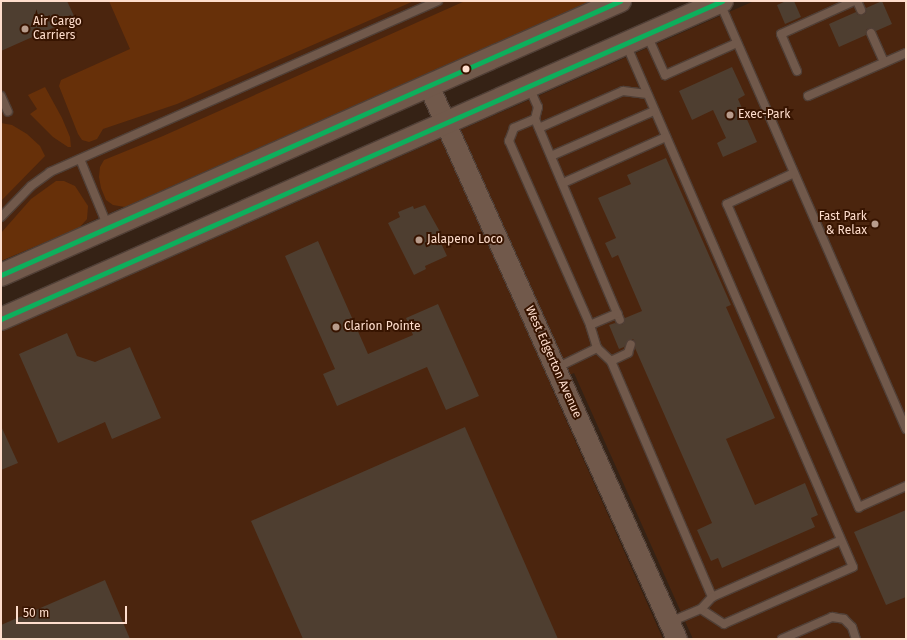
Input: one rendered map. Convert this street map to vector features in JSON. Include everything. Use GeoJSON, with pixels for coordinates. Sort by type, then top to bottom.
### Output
{"type":"FeatureCollection","features":[{"type":"Feature","properties":{"kind":"main road"},"geometry":{"type":"LineString","coordinates":[[1,274],[620,1]]}},
{"type":"Feature","properties":{"kind":"main road"},"geometry":{"type":"LineString","coordinates":[[1,319],[721,2]]}},
{"type":"Feature","properties":{"kind":"street","name":"West Edgerton Avenue"},"geometry":{"type":"LineString","coordinates":[[429,86],[674,631]]}},
{"type":"Feature","properties":{"kind":"lane"},"geometry":{"type":"LineString","coordinates":[[1,217],[38,180],[50,172],[438,1]]}},
{"type":"Feature","properties":{"kind":"lane"},"geometry":{"type":"LineString","coordinates":[[797,72],[781,34],[854,1]]}},
{"type":"Feature","properties":{"kind":"lane"},"geometry":{"type":"LineString","coordinates":[[857,1],[861,10]]}},
{"type":"Feature","properties":{"kind":"lane"},"geometry":{"type":"LineString","coordinates":[[721,2],[737,43],[906,429]]}},
{"type":"Feature","properties":{"kind":"lane"},"geometry":{"type":"LineString","coordinates":[[871,33],[884,62]]}},
{"type":"Feature","properties":{"kind":"lane"},"geometry":{"type":"LineString","coordinates":[[646,34],[664,75],[737,43]]}},
{"type":"Feature","properties":{"kind":"lane"},"geometry":{"type":"LineString","coordinates":[[626,44],[853,566],[724,624],[701,609]]}},
{"type":"Feature","properties":{"kind":"lane"},"geometry":{"type":"LineString","coordinates":[[808,96],[906,52]]}},
{"type":"Feature","properties":{"kind":"lane"},"geometry":{"type":"LineString","coordinates":[[529,86],[538,108],[535,119],[619,317],[590,325]]}},
{"type":"Feature","properties":{"kind":"lane"},"geometry":{"type":"LineString","coordinates":[[539,128],[623,91],[647,94]]}},
{"type":"Feature","properties":{"kind":"lane"},"geometry":{"type":"LineString","coordinates":[[1,96],[8,112]]}},
{"type":"Feature","properties":{"kind":"lane"},"geometry":{"type":"LineString","coordinates":[[551,156],[654,110]]}},
{"type":"Feature","properties":{"kind":"lane"},"geometry":{"type":"LineString","coordinates":[[535,119],[514,128],[509,140],[590,325],[597,348],[611,361],[712,597]]}},
{"type":"Feature","properties":{"kind":"lane"},"geometry":{"type":"LineString","coordinates":[[563,183],[666,137]]}},
{"type":"Feature","properties":{"kind":"lane"},"geometry":{"type":"LineString","coordinates":[[80,159],[108,228]]}},
{"type":"Feature","properties":{"kind":"lane"},"geometry":{"type":"LineString","coordinates":[[794,173],[727,204],[859,507],[906,486]]}},
{"type":"Feature","properties":{"kind":"lane"},"geometry":{"type":"LineString","coordinates":[[611,361],[628,354],[631,344]]}},
{"type":"Feature","properties":{"kind":"lane"},"geometry":{"type":"LineString","coordinates":[[556,368],[597,348]]}},
{"type":"Feature","properties":{"kind":"lane"},"geometry":{"type":"LineString","coordinates":[[674,631],[701,609],[712,597],[841,540]]}},
{"type":"Feature","properties":{"kind":"lane"},"geometry":{"type":"LineString","coordinates":[[782,639],[832,617],[844,620],[852,627],[856,639]]}},
{"type":"Feature","properties":{"kind":"shaded area"},"geometry":{"type":"Polygon","coordinates":[[[1,1],[591,1],[1,261],[1,1]]]}},
{"type":"Feature","properties":{"kind":"shaded area"},"geometry":{"type":"Polygon","coordinates":[[[109,1],[414,1],[177,104],[103,129],[97,139],[89,142],[82,140],[78,134],[59,86],[61,80],[130,49],[109,1]]]}},
{"type":"Feature","properties":{"kind":"shaded area"},"geometry":{"type":"Polygon","coordinates":[[[465,1],[591,1],[125,207],[113,205],[106,200],[101,188],[99,177],[100,167],[104,160],[163,136],[465,1]]]}},
{"type":"Feature","properties":{"kind":"shaded area"},"geometry":{"type":"Polygon","coordinates":[[[754,1],[906,1],[906,639],[693,639],[574,373],[550,384],[663,639],[1,639],[1,332],[754,1]]]}},
{"type":"Feature","properties":{"kind":"shaded area"},"geometry":{"type":"Polygon","coordinates":[[[45,87],[62,118],[70,137],[71,147],[68,147],[53,137],[30,114],[37,109],[28,95],[45,87]]]}},
{"type":"Feature","properties":{"kind":"shaded area"},"geometry":{"type":"Polygon","coordinates":[[[1,123],[12,125],[27,134],[40,146],[45,156],[1,201],[1,123]]]}},
{"type":"Feature","properties":{"kind":"shaded area"},"geometry":{"type":"Polygon","coordinates":[[[56,181],[64,181],[75,186],[88,206],[87,219],[79,228],[1,261],[1,233],[31,199],[56,181]]]}},
{"type":"Feature","properties":{"kind":"building","name":"Air Cargo Carriers"},"geometry":{"type":"Polygon","coordinates":[[[1,1],[67,1],[75,18],[1,51],[1,1]]]}},
{"type":"Feature","properties":{"kind":"building"},"geometry":{"type":"Polygon","coordinates":[[[786,1],[794,1],[801,17],[785,24],[777,5],[786,1]]]}},
{"type":"Feature","properties":{"kind":"building"},"geometry":{"type":"Polygon","coordinates":[[[882,1],[892,24],[876,31],[869,28],[866,30],[866,35],[839,47],[829,24],[856,12],[858,15],[863,15],[866,13],[866,8],[882,1]]]}},
{"type":"Feature","properties":{"kind":"building","name":"Exec-Park"},"geometry":{"type":"Polygon","coordinates":[[[732,67],[745,95],[738,99],[757,142],[723,157],[717,143],[726,138],[713,110],[692,120],[679,91],[732,67]]]}},
{"type":"Feature","properties":{"kind":"building"},"geometry":{"type":"Polygon","coordinates":[[[666,158],[731,305],[726,307],[775,418],[726,439],[755,505],[805,483],[818,515],[811,518],[815,527],[722,568],[718,558],[711,561],[697,530],[712,523],[635,348],[636,343],[633,339],[630,339],[624,347],[619,349],[609,325],[615,323],[622,325],[625,318],[642,311],[618,255],[612,258],[605,243],[616,238],[598,198],[631,184],[627,175],[666,158]]]}},
{"type":"Feature","properties":{"kind":"building","name":"Jalapeno Loco"},"geometry":{"type":"Polygon","coordinates":[[[425,205],[444,239],[440,241],[447,256],[425,266],[426,269],[414,275],[388,223],[400,217],[398,212],[413,206],[414,209],[425,205]]]}},
{"type":"Feature","properties":{"kind":"building","name":"Clarion Pointe"},"geometry":{"type":"Polygon","coordinates":[[[318,241],[368,354],[413,335],[406,318],[438,304],[479,396],[446,410],[427,367],[337,406],[323,374],[335,369],[285,256],[318,241]]]}},
{"type":"Feature","properties":{"kind":"building"},"geometry":{"type":"Polygon","coordinates":[[[67,333],[77,356],[95,362],[130,347],[161,418],[112,439],[105,422],[58,443],[19,354],[67,333]]]}},
{"type":"Feature","properties":{"kind":"building"},"geometry":{"type":"Polygon","coordinates":[[[1,426],[18,463],[1,470],[1,426]]]}},
{"type":"Feature","properties":{"kind":"building"},"geometry":{"type":"Polygon","coordinates":[[[465,427],[558,639],[303,639],[251,521],[465,427]]]}},
{"type":"Feature","properties":{"kind":"building"},"geometry":{"type":"Polygon","coordinates":[[[906,510],[906,597],[886,605],[854,532],[906,510]]]}},
{"type":"Feature","properties":{"kind":"building"},"geometry":{"type":"Polygon","coordinates":[[[105,580],[130,639],[1,639],[1,625],[105,580]]]}},
{"type":"Feature","properties":{"kind":"transit line"},"geometry":{"type":"LineString","coordinates":[[1,275],[620,1]]}},
{"type":"Feature","properties":{"kind":"transit line"},"geometry":{"type":"LineString","coordinates":[[1,319],[722,1]]}},
{"type":"Feature","properties":{"kind":"place","name":"Air Cargo Carriers"},"geometry":{"type":"Point","coordinates":[25,29]}},
{"type":"Feature","properties":{"kind":"place","name":"Exec-Park"},"geometry":{"type":"Point","coordinates":[730,115]}},
{"type":"Feature","properties":{"kind":"place","name":"Fast Park & Relax"},"geometry":{"type":"Point","coordinates":[875,224]}},
{"type":"Feature","properties":{"kind":"place","name":"Jalapeno Loco"},"geometry":{"type":"Point","coordinates":[419,240]}},
{"type":"Feature","properties":{"kind":"place","name":"Clarion Pointe"},"geometry":{"type":"Point","coordinates":[336,327]}}]}
